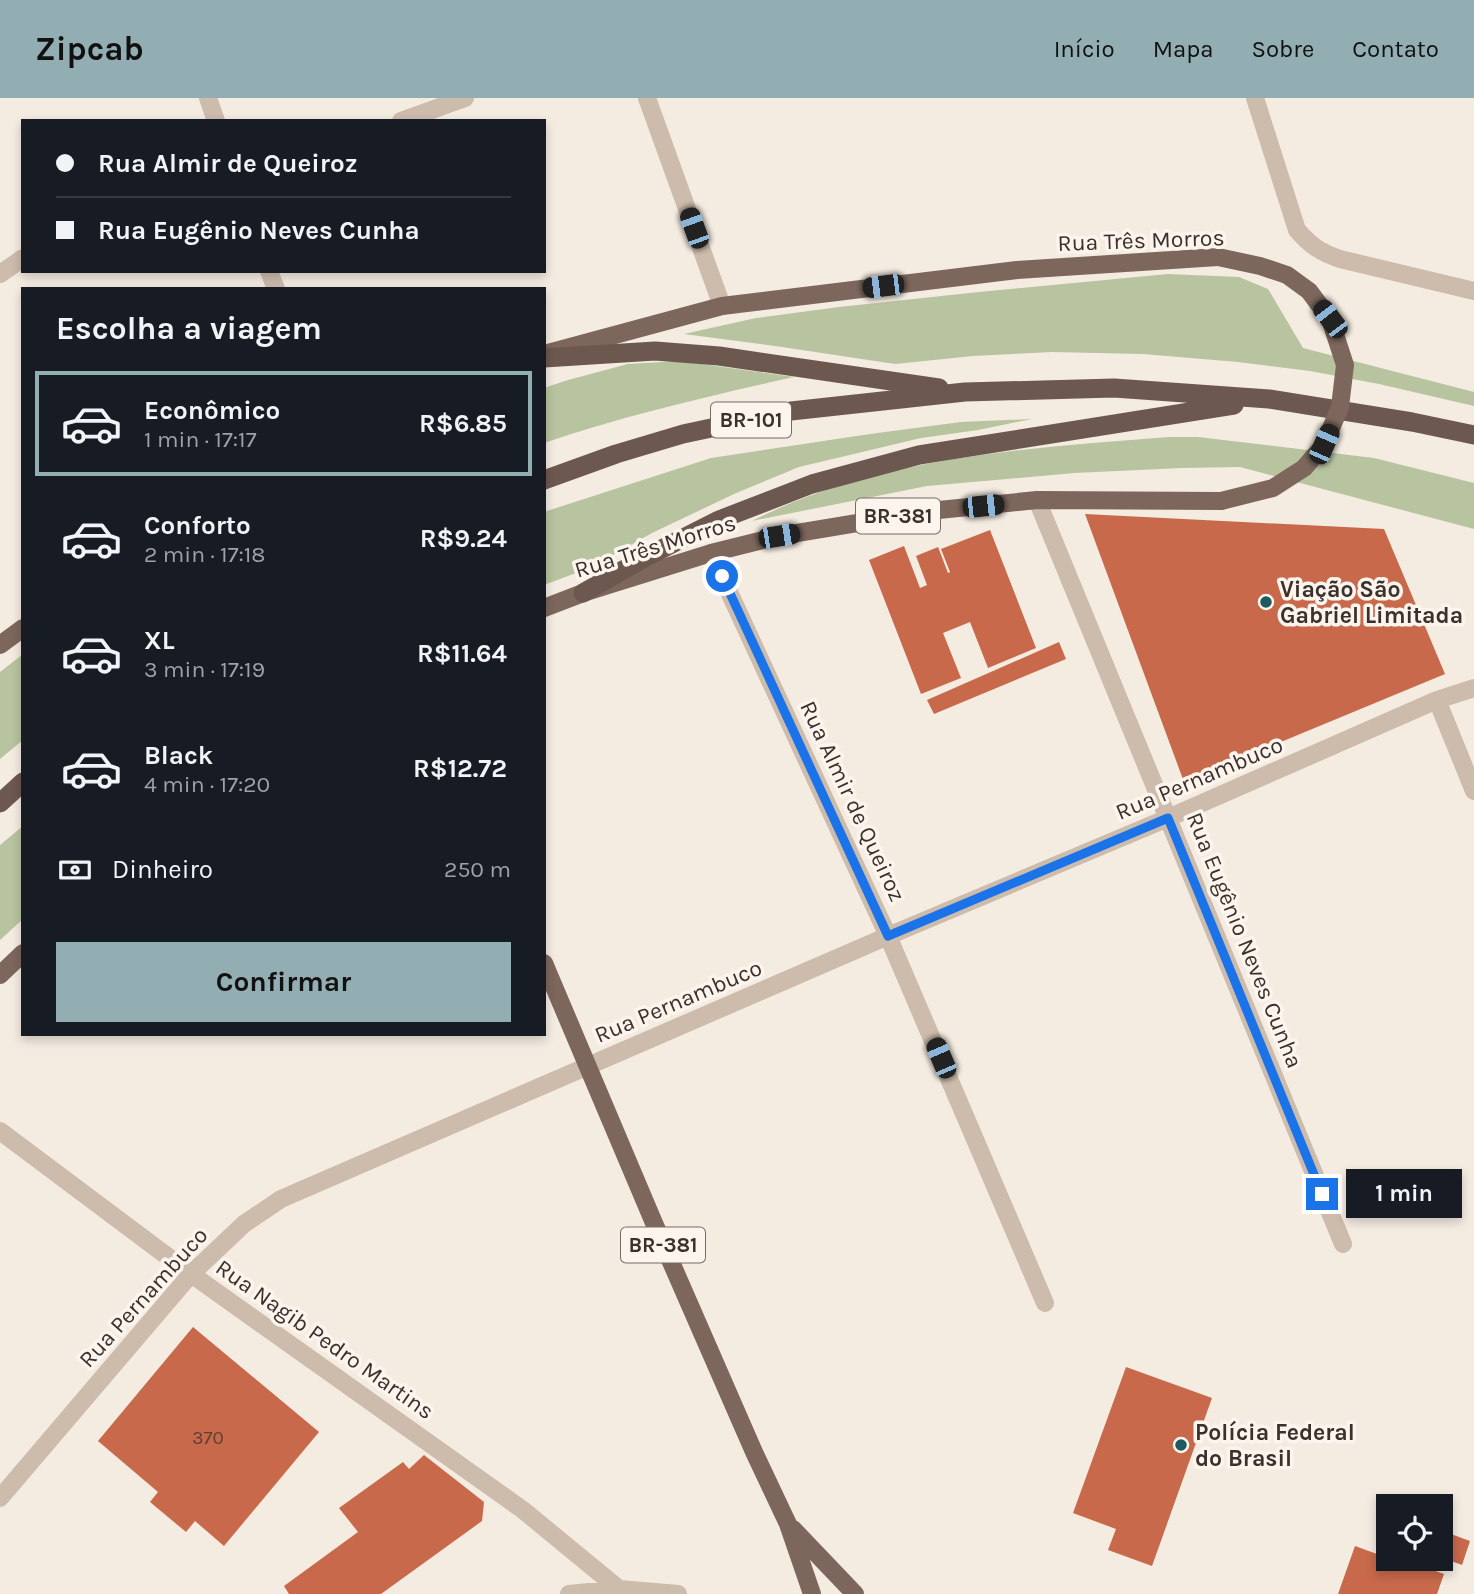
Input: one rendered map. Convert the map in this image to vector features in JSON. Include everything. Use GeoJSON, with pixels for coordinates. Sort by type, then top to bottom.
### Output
{"type":"FeatureCollection","features":[{"type":"Feature","properties":{"kind":"highway"},"geometry":{"type":"LineString","coordinates":[[546,356],[655,351],[719,356],[965,392]]}},
{"type":"Feature","properties":{"kind":"highway","name":"BR-101"},"geometry":{"type":"LineString","coordinates":[[546,479],[683,434],[791,411],[965,392],[1114,388],[1269,399],[1474,435]]}},
{"type":"Feature","properties":{"kind":"highway"},"geometry":{"type":"LineString","coordinates":[[583,593],[719,520],[812,484],[919,455],[1269,399]]}},
{"type":"Feature","properties":{"kind":"highway"},"geometry":{"type":"LineString","coordinates":[[0,803],[21,784]]}},
{"type":"Feature","properties":{"kind":"main road","name":"Rua Três Morros"},"geometry":{"type":"LineString","coordinates":[[546,355],[722,306],[1017,270],[1218,257],[1261,266],[1287,275],[1309,291],[1330,319],[1345,365],[1340,407],[1324,444],[1304,468],[1273,488],[1222,501],[1037,500],[916,513],[779,536],[711,552],[546,607]]}},
{"type":"Feature","properties":{"kind":"main road"},"geometry":{"type":"LineString","coordinates":[[0,645],[21,629]]}},
{"type":"Feature","properties":{"kind":"main road"},"geometry":{"type":"LineString","coordinates":[[0,975],[21,955]]}},
{"type":"Feature","properties":{"kind":"main road","name":"BR-381"},"geometry":{"type":"LineString","coordinates":[[546,968],[654,1223],[788,1524],[812,1594]]}},
{"type":"Feature","properties":{"kind":"main road","name":"BR-381"},"geometry":{"type":"LineString","coordinates":[[788,1524],[855,1594]]}},
{"type":"Feature","properties":{"kind":"street"},"geometry":{"type":"LineString","coordinates":[[208,98],[215,119]]}},
{"type":"Feature","properties":{"kind":"street"},"geometry":{"type":"LineString","coordinates":[[407,119],[465,98]]}},
{"type":"Feature","properties":{"kind":"street"},"geometry":{"type":"LineString","coordinates":[[647,98],[722,306]]}},
{"type":"Feature","properties":{"kind":"street"},"geometry":{"type":"LineString","coordinates":[[1255,98],[1297,230],[1310,245],[1324,254],[1340,259],[1474,291]]}},
{"type":"Feature","properties":{"kind":"street"},"geometry":{"type":"LineString","coordinates":[[0,274],[21,259]]}},
{"type":"Feature","properties":{"kind":"street","name":"Rua Eugênio Neves Cunha"},"geometry":{"type":"LineString","coordinates":[[1037,500],[1343,1244]]}},
{"type":"Feature","properties":{"kind":"street","name":"Rua Almir de Queiroz"},"geometry":{"type":"LineString","coordinates":[[711,552],[888,936],[1045,1303]]}},
{"type":"Feature","properties":{"kind":"street","name":"Rua Pernambuco"},"geometry":{"type":"LineString","coordinates":[[0,1499],[191,1274],[244,1224],[281,1199],[1437,700],[1474,688]]}},
{"type":"Feature","properties":{"kind":"street"},"geometry":{"type":"LineString","coordinates":[[1437,700],[1474,791]]}},
{"type":"Feature","properties":{"kind":"street","name":"Rua Nagib Pedro Martins"},"geometry":{"type":"LineString","coordinates":[[0,1130],[191,1274],[523,1510],[619,1589]]}},
{"type":"Feature","properties":{"kind":"street"},"geometry":{"type":"LineString","coordinates":[[569,1594],[619,1589],[678,1594]]}},
{"type":"Feature","properties":{"kind":"green space"},"geometry":{"type":"Polygon","coordinates":[[[1168,274],[1239,277],[1268,289],[1303,348],[1474,392],[1474,406],[1310,371],[1238,362],[1143,354],[1053,352],[895,364],[684,334],[756,318],[839,307],[1168,274]]]}},
{"type":"Feature","properties":{"kind":"green space"},"geometry":{"type":"Polygon","coordinates":[[[680,361],[794,377],[637,415],[546,442],[546,387],[628,364],[680,361]]]}},
{"type":"Feature","properties":{"kind":"green space"},"geometry":{"type":"Polygon","coordinates":[[[1032,419],[921,438],[799,467],[652,533],[592,567],[546,584],[546,511],[711,458],[961,422],[1032,419]]]}},
{"type":"Feature","properties":{"kind":"green space"},"geometry":{"type":"Polygon","coordinates":[[[1169,437],[1198,437],[1374,458],[1474,483],[1474,529],[1240,467],[1074,473],[927,486],[752,521],[801,499],[851,482],[903,469],[1009,451],[1169,437]]]}},
{"type":"Feature","properties":{"kind":"green space"},"geometry":{"type":"Polygon","coordinates":[[[21,656],[21,742],[0,759],[0,672],[21,656]]]}},
{"type":"Feature","properties":{"kind":"green space"},"geometry":{"type":"Polygon","coordinates":[[[21,828],[21,921],[0,940],[0,845],[21,828]]]}},
{"type":"Feature","properties":{"kind":"building","name":"Viação São Gabriel Limitada"},"geometry":{"type":"Polygon","coordinates":[[[1085,514],[1384,529],[1445,674],[1184,782],[1085,514]]]}},
{"type":"Feature","properties":{"kind":"building"},"geometry":{"type":"Polygon","coordinates":[[[990,530],[1036,648],[988,668],[970,622],[943,633],[961,678],[921,694],[869,560],[904,546],[920,588],[927,585],[916,556],[938,547],[948,573],[950,572],[941,549],[990,530]]]}},
{"type":"Feature","properties":{"kind":"building"},"geometry":{"type":"Polygon","coordinates":[[[1059,642],[1066,659],[934,714],[927,700],[1059,642]]]}},
{"type":"Feature","properties":{"kind":"building"},"geometry":{"type":"Polygon","coordinates":[[[193,1327],[319,1432],[224,1546],[195,1521],[186,1532],[150,1502],[158,1492],[98,1441],[193,1327]]]}},
{"type":"Feature","properties":{"kind":"building"},"geometry":{"type":"Polygon","coordinates":[[[1126,1367],[1212,1398],[1152,1566],[1108,1550],[1116,1529],[1073,1513],[1126,1367]]]}},
{"type":"Feature","properties":{"kind":"building"},"geometry":{"type":"Polygon","coordinates":[[[424,1455],[484,1502],[482,1521],[381,1594],[289,1594],[284,1586],[358,1532],[339,1508],[403,1462],[409,1469],[424,1455]]]}},
{"type":"Feature","properties":{"kind":"building"},"geometry":{"type":"Polygon","coordinates":[[[1453,1535],[1470,1541],[1462,1565],[1453,1562],[1453,1535]]]}},
{"type":"Feature","properties":{"kind":"building"},"geometry":{"type":"Polygon","coordinates":[[[1355,1546],[1376,1554],[1376,1571],[1436,1571],[1444,1574],[1437,1594],[1338,1594],[1355,1546]]]}},
{"type":"Feature","properties":{"kind":"place","name":"Viação São Gabriel Limitada"},"geometry":{"type":"Point","coordinates":[1266,602]}},
{"type":"Feature","properties":{"kind":"place","name":"Polícia Federal do Brasil"},"geometry":{"type":"Point","coordinates":[1181,1445]}},
{"type":"Feature","properties":{"kind":"route"},"geometry":{"type":"LineString","coordinates":[[722,576],[888,936],[1168,818],[1322,1194]]}}]}
